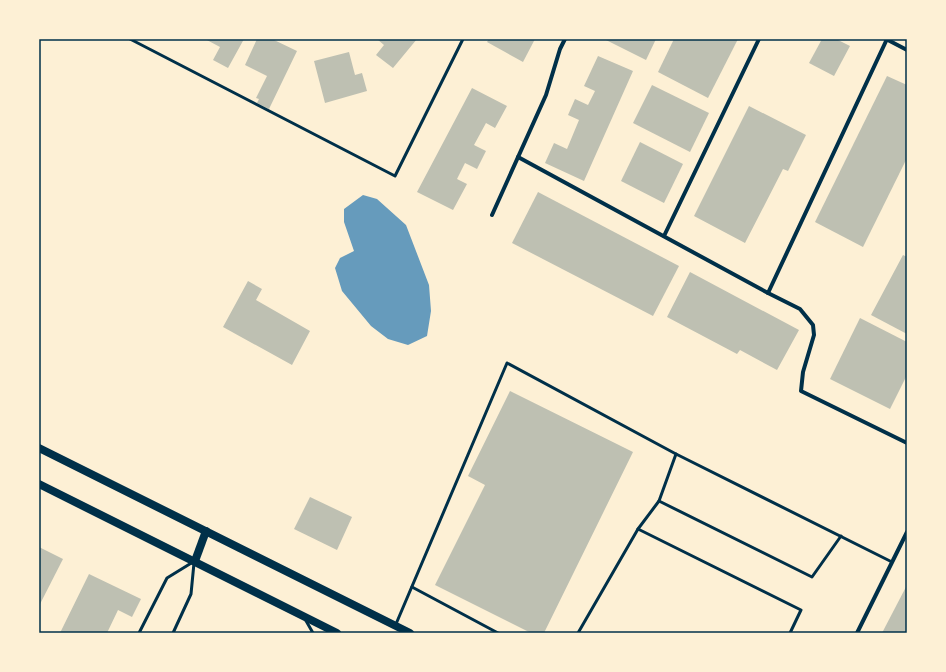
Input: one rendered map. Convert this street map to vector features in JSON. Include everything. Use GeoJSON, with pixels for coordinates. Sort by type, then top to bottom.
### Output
{"type":"FeatureCollection","features":[{"type":"Feature","properties":{"kind":"main road"},"geometry":{"type":"LineString","coordinates":[[39,448],[410,633]]}},
{"type":"Feature","properties":{"kind":"main road"},"geometry":{"type":"LineString","coordinates":[[39,484],[337,633]]}},
{"type":"Feature","properties":{"kind":"main road"},"geometry":{"type":"LineString","coordinates":[[194,561],[206,531]]}},
{"type":"Feature","properties":{"kind":"street"},"geometry":{"type":"LineString","coordinates":[[492,215],[546,95],[560,49],[565,39]]}},
{"type":"Feature","properties":{"kind":"street"},"geometry":{"type":"LineString","coordinates":[[664,236],[760,39]]}},
{"type":"Feature","properties":{"kind":"street"},"geometry":{"type":"LineString","coordinates":[[768,293],[887,39],[907,50]]}},
{"type":"Feature","properties":{"kind":"street"},"geometry":{"type":"LineString","coordinates":[[518,157],[800,309],[813,325],[814,335],[803,372],[801,391],[907,443]]}},
{"type":"Feature","properties":{"kind":"street"},"geometry":{"type":"LineString","coordinates":[[857,633],[907,532]]}},
{"type":"Feature","properties":{"kind":"lane"},"geometry":{"type":"LineString","coordinates":[[130,39],[395,176],[463,39]]}},
{"type":"Feature","properties":{"kind":"lane"},"geometry":{"type":"LineString","coordinates":[[395,626],[507,363],[676,454],[892,562]]}},
{"type":"Feature","properties":{"kind":"lane"},"geometry":{"type":"LineString","coordinates":[[578,633],[638,529],[659,501],[676,454]]}},
{"type":"Feature","properties":{"kind":"lane"},"geometry":{"type":"LineString","coordinates":[[659,501],[812,577],[841,536]]}},
{"type":"Feature","properties":{"kind":"lane"},"geometry":{"type":"LineString","coordinates":[[638,529],[801,610],[790,633]]}},
{"type":"Feature","properties":{"kind":"lane"},"geometry":{"type":"LineString","coordinates":[[139,633],[167,578],[194,561]]}},
{"type":"Feature","properties":{"kind":"lane"},"geometry":{"type":"LineString","coordinates":[[173,633],[191,594],[194,561]]}},
{"type":"Feature","properties":{"kind":"lane"},"geometry":{"type":"LineString","coordinates":[[412,587],[498,633]]}},
{"type":"Feature","properties":{"kind":"lane"},"geometry":{"type":"LineString","coordinates":[[303,616],[313,633]]}},
{"type":"Feature","properties":{"kind":"water"},"geometry":{"type":"Polygon","coordinates":[[[363,195],[377,199],[406,225],[429,285],[431,311],[427,336],[408,345],[388,339],[371,326],[342,291],[335,268],[340,258],[354,251],[344,222],[344,209],[363,195]]]}},
{"type":"Feature","properties":{"kind":"building"},"geometry":{"type":"Polygon","coordinates":[[[205,39],[244,39],[228,68],[213,60],[220,47],[205,39]]]}},
{"type":"Feature","properties":{"kind":"building"},"geometry":{"type":"Polygon","coordinates":[[[257,39],[272,39],[297,51],[269,109],[257,103],[259,99],[256,98],[267,76],[245,65],[257,39]]]}},
{"type":"Feature","properties":{"kind":"building"},"geometry":{"type":"Polygon","coordinates":[[[377,39],[417,39],[393,68],[376,55],[384,45],[377,39]]]}},
{"type":"Feature","properties":{"kind":"building"},"geometry":{"type":"Polygon","coordinates":[[[489,39],[535,39],[523,62],[487,42],[489,39]]]}},
{"type":"Feature","properties":{"kind":"building"},"geometry":{"type":"Polygon","coordinates":[[[604,39],[656,39],[646,60],[604,39]]]}},
{"type":"Feature","properties":{"kind":"building"},"geometry":{"type":"Polygon","coordinates":[[[674,39],[738,39],[708,98],[658,72],[674,39]]]}},
{"type":"Feature","properties":{"kind":"building"},"geometry":{"type":"Polygon","coordinates":[[[822,39],[836,39],[850,46],[834,76],[809,63],[822,39]]]}},
{"type":"Feature","properties":{"kind":"building"},"geometry":{"type":"Polygon","coordinates":[[[349,52],[355,75],[362,73],[367,91],[325,103],[314,61],[349,52]]]}},
{"type":"Feature","properties":{"kind":"building"},"geometry":{"type":"Polygon","coordinates":[[[598,56],[633,71],[584,181],[545,163],[554,143],[567,149],[579,120],[568,115],[575,99],[588,105],[595,91],[584,86],[598,56]]]}},
{"type":"Feature","properties":{"kind":"building"},"geometry":{"type":"Polygon","coordinates":[[[887,76],[907,85],[907,158],[863,247],[815,222],[887,76]]]}},
{"type":"Feature","properties":{"kind":"building"},"geometry":{"type":"Polygon","coordinates":[[[652,85],[709,113],[690,152],[633,123],[652,85]]]}},
{"type":"Feature","properties":{"kind":"building"},"geometry":{"type":"Polygon","coordinates":[[[472,88],[507,106],[495,128],[486,123],[474,145],[486,151],[477,169],[465,163],[457,179],[467,184],[453,210],[417,192],[472,88]]]}},
{"type":"Feature","properties":{"kind":"building"},"geometry":{"type":"Polygon","coordinates":[[[749,106],[806,135],[788,171],[783,169],[745,243],[694,216],[749,106]]]}},
{"type":"Feature","properties":{"kind":"building"},"geometry":{"type":"Polygon","coordinates":[[[640,142],[683,164],[664,203],[621,181],[640,142]]]}},
{"type":"Feature","properties":{"kind":"building"},"geometry":{"type":"Polygon","coordinates":[[[538,192],[679,266],[653,316],[512,243],[538,192]]]}},
{"type":"Feature","properties":{"kind":"building"},"geometry":{"type":"Polygon","coordinates":[[[903,255],[907,257],[907,334],[871,315],[903,255]]]}},
{"type":"Feature","properties":{"kind":"building"},"geometry":{"type":"Polygon","coordinates":[[[690,272],[799,330],[777,370],[740,350],[737,354],[667,317],[690,272]]]}},
{"type":"Feature","properties":{"kind":"building"},"geometry":{"type":"Polygon","coordinates":[[[248,281],[262,289],[256,300],[310,331],[292,365],[223,327],[248,281]]]}},
{"type":"Feature","properties":{"kind":"building"},"geometry":{"type":"Polygon","coordinates":[[[860,318],[907,342],[907,375],[890,409],[830,379],[860,318]]]}},
{"type":"Feature","properties":{"kind":"building"},"geometry":{"type":"Polygon","coordinates":[[[510,391],[633,452],[544,633],[531,633],[435,585],[485,485],[468,476],[510,391]]]}},
{"type":"Feature","properties":{"kind":"building"},"geometry":{"type":"Polygon","coordinates":[[[310,497],[352,517],[337,550],[294,529],[310,497]]]}},
{"type":"Feature","properties":{"kind":"building"},"geometry":{"type":"Polygon","coordinates":[[[39,547],[63,559],[39,606],[39,547]]]}},
{"type":"Feature","properties":{"kind":"building"},"geometry":{"type":"Polygon","coordinates":[[[89,574],[141,599],[132,617],[118,610],[107,633],[60,633],[89,574]]]}},
{"type":"Feature","properties":{"kind":"building"},"geometry":{"type":"Polygon","coordinates":[[[907,585],[907,633],[882,633],[907,585]]]}}]}
